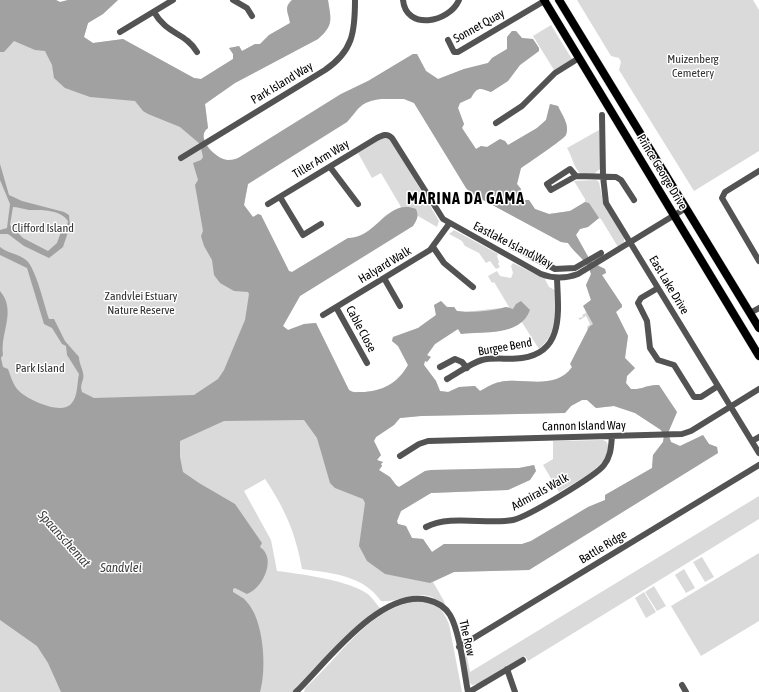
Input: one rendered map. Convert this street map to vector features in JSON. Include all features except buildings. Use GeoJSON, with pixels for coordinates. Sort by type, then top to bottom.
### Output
{"type":"FeatureCollection","features":[{"type":"Feature","properties":{"kind":"main road","name":"Prince George Drive"},"geometry":{"type":"LineString","coordinates":[[544,0],[759,356]]}},
{"type":"Feature","properties":{"kind":"main road","name":"Prince George Drive"},"geometry":{"type":"LineString","coordinates":[[559,0],[759,328]]}},
{"type":"Feature","properties":{"kind":"street"},"geometry":{"type":"LineString","coordinates":[[120,32],[173,0]]}},
{"type":"Feature","properties":{"kind":"street"},"geometry":{"type":"LineString","coordinates":[[233,0],[246,7],[252,16]]}},
{"type":"Feature","properties":{"kind":"street","name":"Park Island Way"},"geometry":{"type":"LineString","coordinates":[[181,158],[336,61],[344,53],[353,34],[355,23],[355,0]]}},
{"type":"Feature","properties":{"kind":"street"},"geometry":{"type":"LineString","coordinates":[[403,0],[408,13],[417,18],[428,20],[439,19],[446,15],[459,0]]}},
{"type":"Feature","properties":{"kind":"street","name":"Sonnet Quay"},"geometry":{"type":"LineString","coordinates":[[448,40],[454,52],[458,52],[544,0]]}},
{"type":"Feature","properties":{"kind":"street"},"geometry":{"type":"LineString","coordinates":[[154,12],[164,27],[191,42],[197,52]]}},
{"type":"Feature","properties":{"kind":"street"},"geometry":{"type":"LineString","coordinates":[[496,123],[522,106],[555,73],[579,58]]}},
{"type":"Feature","properties":{"kind":"street","name":"East Lake Drive"},"geometry":{"type":"LineString","coordinates":[[602,115],[603,176],[606,202],[759,453]]}},
{"type":"Feature","properties":{"kind":"street","name":"Eastlake Island Way"},"geometry":{"type":"LineString","coordinates":[[385,135],[392,138],[438,213],[449,224],[547,276],[557,278],[571,277],[586,270],[686,208]]}},
{"type":"Feature","properties":{"kind":"street","name":"Tiller Arm Way"},"geometry":{"type":"LineString","coordinates":[[268,204],[385,135]]}},
{"type":"Feature","properties":{"kind":"street"},"geometry":{"type":"LineString","coordinates":[[330,167],[358,204]]}},
{"type":"Feature","properties":{"kind":"street"},"geometry":{"type":"LineString","coordinates":[[759,179],[757,172],[725,192],[722,198],[757,253],[759,261]]}},
{"type":"Feature","properties":{"kind":"street"},"geometry":{"type":"LineString","coordinates":[[576,176],[603,176],[619,178],[634,200]]}},
{"type":"Feature","properties":{"kind":"street"},"geometry":{"type":"LineString","coordinates":[[280,197],[302,234],[304,235],[321,224]]}},
{"type":"Feature","properties":{"kind":"street","name":"Halyard Walk"},"geometry":{"type":"LineString","coordinates":[[323,315],[433,247],[449,224]]}},
{"type":"Feature","properties":{"kind":"street"},"geometry":{"type":"LineString","coordinates":[[511,246],[550,267],[570,269],[601,253]]}},
{"type":"Feature","properties":{"kind":"street"},"geometry":{"type":"LineString","coordinates":[[433,247],[444,263],[473,287]]}},
{"type":"Feature","properties":{"kind":"street"},"geometry":{"type":"LineString","coordinates":[[547,276],[550,267]]}},
{"type":"Feature","properties":{"kind":"street"},"geometry":{"type":"LineString","coordinates":[[384,278],[400,306]]}},
{"type":"Feature","properties":{"kind":"street","name":"Burgee Bend"},"geometry":{"type":"LineString","coordinates":[[447,379],[482,360],[529,356],[546,347],[555,334],[557,326],[557,278]]}},
{"type":"Feature","properties":{"kind":"street"},"geometry":{"type":"LineString","coordinates":[[658,288],[641,298],[638,303],[647,321],[650,348],[658,360],[674,366],[696,398],[718,386]]}},
{"type":"Feature","properties":{"kind":"street","name":"Cable Close"},"geometry":{"type":"LineString","coordinates":[[336,307],[367,363]]}},
{"type":"Feature","properties":{"kind":"street"},"geometry":{"type":"LineString","coordinates":[[750,313],[759,308]]}},
{"type":"Feature","properties":{"kind":"street","name":"Burgee Bend"},"geometry":{"type":"LineString","coordinates":[[440,368],[456,360],[462,362],[467,368]]}},
{"type":"Feature","properties":{"kind":"street","name":"Cannon Island Way"},"geometry":{"type":"LineString","coordinates":[[400,456],[419,444],[428,441],[672,435],[691,431],[759,389]]}},
{"type":"Feature","properties":{"kind":"street","name":"Admirals Walk"},"geometry":{"type":"LineString","coordinates":[[426,527],[439,522],[506,520],[522,517],[602,468],[611,452],[612,436]]}},
{"type":"Feature","properties":{"kind":"street"},"geometry":{"type":"LineString","coordinates":[[752,441],[759,437]]}},
{"type":"Feature","properties":{"kind":"street","name":"Battle Ridge"},"geometry":{"type":"LineString","coordinates":[[459,647],[759,466]]}},
{"type":"Feature","properties":{"kind":"street","name":"The Row"},"geometry":{"type":"LineString","coordinates":[[296,692],[358,628],[383,609],[416,599],[427,599],[437,603],[446,610],[453,621],[468,692]]}},
{"type":"Feature","properties":{"kind":"street"},"geometry":{"type":"LineString","coordinates":[[468,692],[523,660]]}},
{"type":"Feature","properties":{"kind":"street"},"geometry":{"type":"LineString","coordinates":[[507,669],[515,692]]}},
{"type":"Feature","properties":{"kind":"street"},"geometry":{"type":"LineString","coordinates":[[682,685],[686,692]]}},
{"type":"Feature","properties":{"kind":"green space","name":"Sandvlei"},"geometry":{"type":"Polygon","coordinates":[[[0,0],[56,0],[60,2],[68,0],[118,0],[103,14],[88,23],[84,37],[93,43],[123,39],[194,78],[201,79],[233,59],[233,54],[229,48],[239,46],[242,51],[255,44],[260,44],[269,35],[290,23],[287,8],[292,0],[328,0],[330,13],[329,26],[318,39],[235,83],[205,104],[208,128],[204,132],[205,143],[213,153],[223,159],[228,160],[240,157],[341,94],[368,81],[413,54],[417,54],[426,71],[438,79],[464,69],[488,63],[492,58],[507,49],[507,37],[512,31],[516,31],[522,38],[533,39],[539,48],[539,51],[520,65],[508,81],[491,92],[482,89],[477,90],[471,98],[460,103],[458,108],[464,124],[462,128],[476,149],[481,146],[487,147],[500,139],[505,141],[508,145],[537,128],[546,120],[550,104],[558,106],[566,124],[566,135],[521,168],[517,184],[521,189],[520,192],[524,200],[529,200],[535,209],[549,214],[570,211],[585,202],[585,199],[574,181],[596,180],[599,182],[603,202],[624,238],[624,242],[618,247],[599,218],[588,227],[580,229],[576,235],[591,262],[605,269],[606,273],[602,275],[622,305],[622,307],[616,312],[628,336],[625,358],[635,368],[627,376],[626,383],[631,389],[659,385],[677,412],[668,433],[671,442],[680,446],[703,435],[709,444],[717,447],[718,453],[529,570],[454,572],[433,582],[444,601],[445,606],[432,597],[420,595],[381,601],[374,592],[356,581],[335,574],[302,569],[300,556],[289,522],[265,479],[244,491],[271,540],[277,571],[324,578],[350,585],[369,595],[381,609],[296,692],[0,692],[0,0]],[[381,99],[364,104],[347,122],[248,184],[244,205],[253,217],[258,214],[261,215],[289,271],[292,272],[348,238],[354,238],[365,234],[386,215],[401,207],[381,173],[372,178],[358,153],[387,137],[391,140],[439,221],[437,227],[418,216],[413,226],[300,296],[283,326],[288,330],[304,324],[316,323],[349,390],[352,392],[369,392],[389,385],[404,371],[408,365],[398,346],[392,341],[393,337],[418,328],[436,315],[434,305],[441,301],[447,307],[454,307],[457,311],[465,312],[509,307],[494,282],[492,283],[488,276],[497,271],[500,276],[511,278],[513,273],[511,266],[513,263],[545,279],[549,287],[555,290],[555,322],[550,336],[545,343],[539,349],[521,321],[514,326],[500,331],[461,334],[458,329],[435,344],[424,360],[424,365],[436,381],[440,391],[449,392],[459,387],[475,386],[480,391],[500,382],[548,381],[565,375],[572,368],[575,356],[580,344],[588,332],[587,327],[590,324],[586,316],[580,320],[578,318],[583,317],[582,315],[586,313],[584,305],[591,300],[586,285],[591,274],[587,265],[568,243],[561,242],[472,194],[466,188],[414,103],[404,99],[381,99]],[[582,400],[571,406],[565,413],[421,416],[400,418],[394,425],[376,437],[374,441],[381,455],[377,460],[383,462],[379,470],[390,477],[399,487],[425,471],[431,470],[519,468],[534,465],[536,471],[530,480],[508,490],[431,493],[401,511],[397,521],[398,524],[406,526],[412,538],[423,539],[432,552],[444,544],[522,544],[531,541],[588,507],[605,500],[605,495],[652,468],[653,455],[663,442],[664,436],[661,430],[635,413],[614,406],[596,408],[587,400],[582,400]]]}},
{"type":"Feature","properties":{"kind":"green space","name":"Muizenberg Cemetery"},"geometry":{"type":"Polygon","coordinates":[[[577,0],[753,0],[759,10],[759,151],[694,191],[619,70],[621,62],[619,58],[611,56],[577,0]]]}},
{"type":"Feature","properties":{"kind":"green space"},"geometry":{"type":"Polygon","coordinates":[[[551,25],[572,59],[554,70],[533,36],[551,25]]]}},
{"type":"Feature","properties":{"kind":"green space"},"geometry":{"type":"Polygon","coordinates":[[[599,130],[601,168],[594,174],[581,174],[567,148],[599,130]]]}},
{"type":"Feature","properties":{"kind":"green space"},"geometry":{"type":"Polygon","coordinates":[[[454,230],[498,254],[498,264],[500,267],[496,269],[490,261],[486,263],[479,253],[465,246],[462,241],[449,234],[454,230]]]}},
{"type":"Feature","properties":{"kind":"green space"},"geometry":{"type":"Polygon","coordinates":[[[603,440],[607,442],[608,450],[605,458],[592,472],[559,492],[543,465],[553,459],[553,441],[603,440]]]}},
{"type":"Feature","properties":{"kind":"green space"},"geometry":{"type":"Polygon","coordinates":[[[759,496],[759,519],[528,661],[525,656],[478,684],[472,685],[468,681],[463,654],[466,652],[470,672],[759,496]]]}},
{"type":"Feature","properties":{"kind":"green space"},"geometry":{"type":"Polygon","coordinates":[[[759,553],[759,621],[701,656],[671,606],[759,553]]]}},
{"type":"Feature","properties":{"kind":"green space"},"geometry":{"type":"Polygon","coordinates":[[[702,557],[714,577],[705,582],[693,562],[702,557]]]}},
{"type":"Feature","properties":{"kind":"green space"},"geometry":{"type":"Polygon","coordinates":[[[684,569],[695,588],[686,593],[675,575],[684,569]]]}},
{"type":"Feature","properties":{"kind":"green space"},"geometry":{"type":"Polygon","coordinates":[[[654,586],[666,606],[657,611],[645,592],[654,586]]]}},
{"type":"Feature","properties":{"kind":"green space"},"geometry":{"type":"Polygon","coordinates":[[[644,592],[656,612],[646,618],[635,598],[644,592]]]}},
{"type":"Feature","properties":{"kind":"green space"},"geometry":{"type":"Polygon","coordinates":[[[416,600],[433,604],[444,613],[449,624],[462,692],[304,692],[305,688],[355,636],[368,625],[398,606],[416,600]]]}},
{"type":"Feature","properties":{"kind":"water","name":"Sandvlei"},"geometry":{"type":"Polygon","coordinates":[[[0,0],[56,0],[60,2],[68,0],[118,0],[103,14],[88,23],[84,37],[93,43],[123,39],[194,78],[201,79],[233,59],[233,54],[229,48],[239,46],[242,51],[255,44],[260,44],[269,35],[290,23],[287,8],[292,0],[328,0],[330,13],[329,26],[318,39],[235,83],[205,104],[208,128],[204,132],[205,143],[213,153],[223,159],[228,160],[240,157],[341,94],[368,81],[413,54],[417,54],[426,71],[438,79],[464,69],[488,63],[492,58],[507,49],[507,37],[512,31],[516,31],[522,38],[533,39],[539,48],[539,51],[520,65],[508,81],[491,92],[482,89],[477,90],[471,98],[460,103],[458,108],[464,124],[462,128],[476,149],[481,146],[487,147],[500,139],[505,141],[508,145],[537,128],[546,120],[550,104],[558,106],[566,124],[566,135],[521,168],[517,184],[521,189],[520,192],[524,200],[529,200],[535,209],[549,214],[570,211],[585,202],[589,203],[599,218],[588,227],[580,229],[576,235],[591,262],[605,269],[606,273],[602,275],[622,305],[622,307],[616,312],[628,336],[625,358],[635,368],[627,376],[626,383],[631,389],[659,385],[677,412],[668,433],[671,442],[680,446],[703,435],[709,444],[717,447],[718,453],[529,570],[454,572],[430,583],[385,574],[367,561],[359,546],[365,503],[363,499],[335,488],[330,483],[317,438],[304,420],[224,421],[180,441],[180,457],[183,472],[235,504],[262,543],[260,547],[265,552],[268,565],[263,579],[253,591],[247,594],[235,588],[233,589],[233,592],[242,597],[252,609],[257,620],[263,658],[260,692],[61,692],[48,663],[37,646],[0,620],[0,291],[5,299],[8,314],[3,355],[1,358],[3,367],[8,369],[17,389],[23,395],[45,405],[60,408],[66,407],[71,404],[75,398],[79,374],[67,355],[66,346],[62,344],[52,328],[44,324],[27,268],[0,255],[0,247],[20,256],[30,264],[49,319],[54,319],[65,341],[79,357],[83,371],[81,386],[82,392],[94,398],[194,395],[218,379],[224,370],[245,320],[249,294],[248,292],[234,291],[220,283],[214,275],[212,260],[204,246],[201,236],[203,231],[195,185],[198,180],[193,163],[201,160],[203,157],[200,144],[180,127],[143,111],[135,101],[90,97],[65,88],[54,78],[52,65],[45,51],[35,50],[14,41],[4,52],[0,52],[0,0]],[[381,99],[364,104],[347,122],[248,184],[244,205],[253,217],[258,214],[261,215],[289,271],[292,272],[348,238],[358,237],[397,209],[406,207],[416,209],[417,211],[416,222],[413,226],[300,296],[283,326],[288,330],[304,324],[316,323],[349,390],[352,392],[369,392],[389,385],[404,371],[408,365],[398,346],[392,341],[393,337],[418,328],[436,315],[434,305],[441,301],[447,307],[454,307],[457,311],[475,312],[495,310],[506,307],[513,309],[516,304],[521,301],[530,310],[525,319],[518,325],[510,329],[500,331],[461,334],[458,329],[435,344],[427,355],[431,357],[427,362],[425,361],[424,365],[436,381],[440,391],[448,392],[459,387],[475,386],[480,391],[495,383],[509,381],[548,381],[557,379],[565,374],[572,367],[570,364],[589,327],[593,324],[583,306],[591,300],[586,285],[591,274],[587,265],[568,243],[561,242],[472,194],[466,188],[414,103],[404,99],[381,99]],[[582,400],[571,406],[565,413],[421,416],[400,418],[394,425],[376,437],[374,441],[381,455],[377,460],[383,462],[379,470],[390,477],[399,487],[425,471],[431,470],[519,468],[534,465],[536,471],[530,480],[508,490],[431,493],[401,511],[397,521],[398,524],[406,526],[412,538],[423,539],[432,552],[444,544],[522,544],[531,541],[588,507],[605,500],[605,495],[652,468],[653,455],[663,442],[664,436],[661,430],[635,413],[614,406],[596,408],[587,400],[582,400]]]}},
{"type":"Feature","properties":{"kind":"water"},"geometry":{"type":"Polygon","coordinates":[[[0,164],[9,195],[22,201],[64,212],[69,215],[70,226],[63,247],[49,258],[24,246],[8,234],[0,234],[0,230],[7,228],[10,204],[0,180],[0,164]],[[13,207],[10,225],[23,238],[48,251],[57,243],[62,229],[67,226],[68,221],[65,217],[55,212],[13,207]]]}},
{"type":"Feature","properties":{"kind":"district","name":"MARINA DA GAMA"},"geometry":{"type":"Point","coordinates":[466,199]}},
{"type":"Feature","properties":{"kind":"park label","name":"Clifford Island"},"geometry":{"type":"Point","coordinates":[43,228]}},
{"type":"Feature","properties":{"kind":"park label","name":"Zandvlei Estuary Nature Reserve"},"geometry":{"type":"Point","coordinates":[141,303]}},
{"type":"Feature","properties":{"kind":"park label","name":"Park Island"},"geometry":{"type":"Point","coordinates":[40,368]}},
{"type":"Feature","properties":{"kind":"water label","name":"Spaanschemat"},"geometry":{"type":"Point","coordinates":[64,539]}}]}
